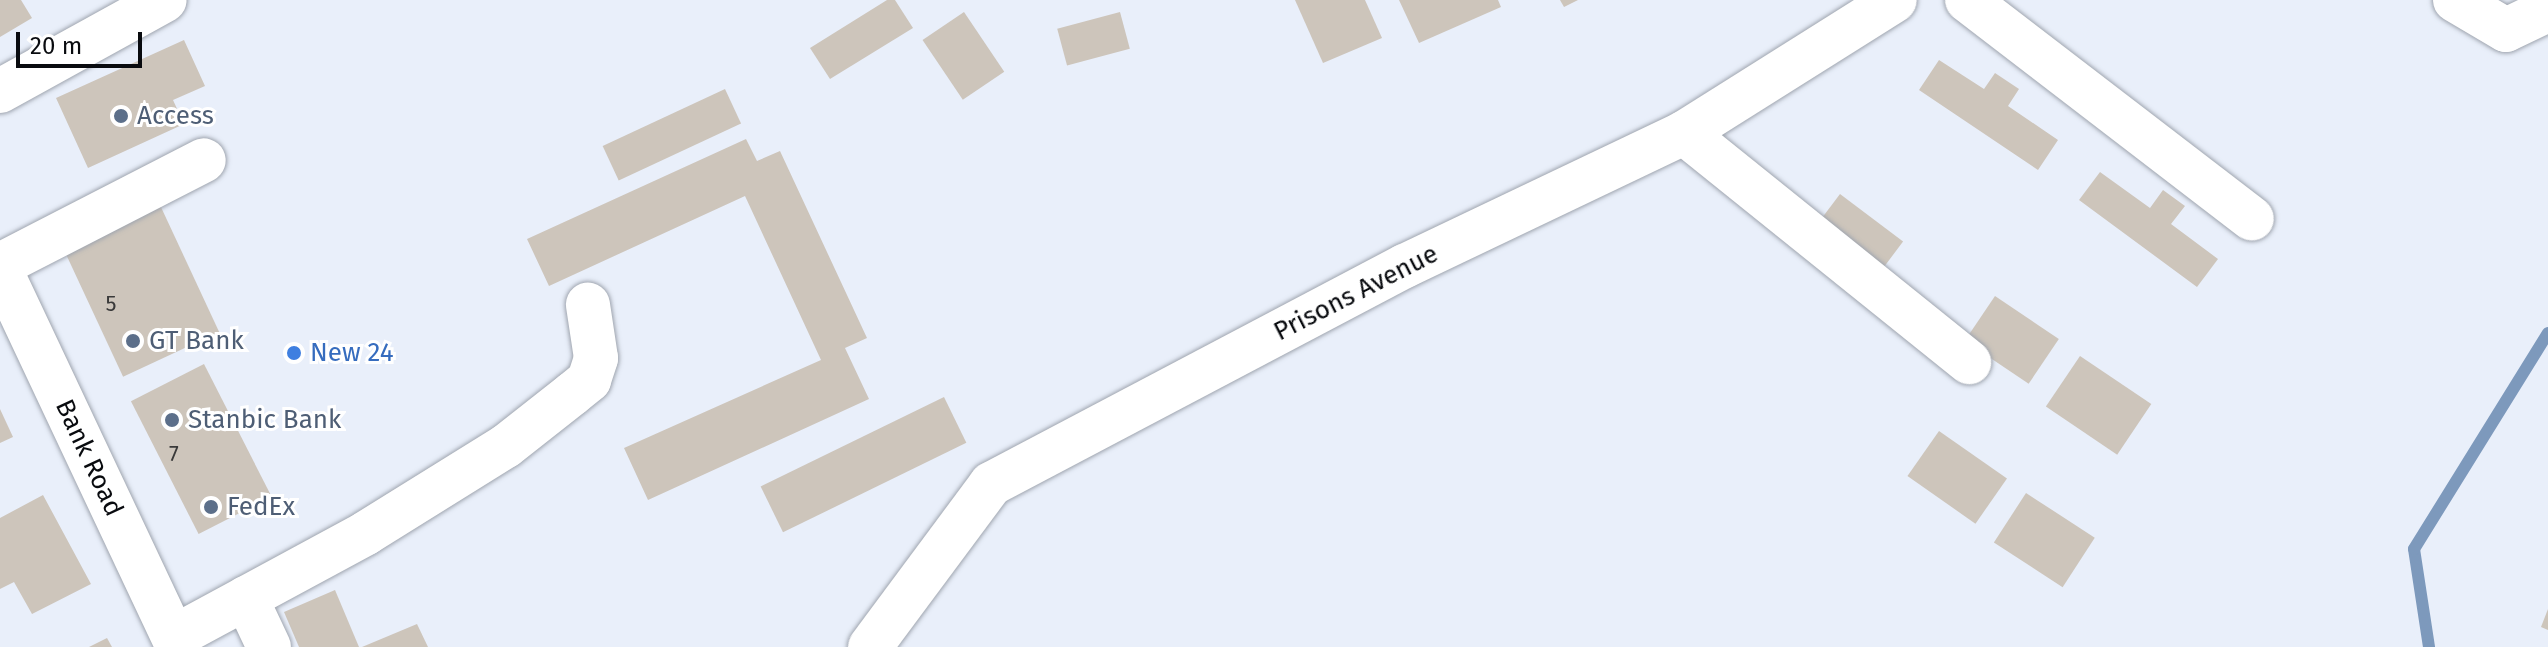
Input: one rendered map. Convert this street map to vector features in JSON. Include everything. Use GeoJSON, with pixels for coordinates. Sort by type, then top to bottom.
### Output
{"type":"FeatureCollection","features":[{"type":"Feature","properties":{"kind":"street"},"geometry":{"type":"LineString","coordinates":[[0,91],[165,0]]}},
{"type":"Feature","properties":{"kind":"street","name":"Prisons Avenue"},"geometry":{"type":"LineString","coordinates":[[870,647],[991,484],[1405,266],[1684,133],[1895,0]]}},
{"type":"Feature","properties":{"kind":"street"},"geometry":{"type":"LineString","coordinates":[[1967,0],[2252,219]]}},
{"type":"Feature","properties":{"kind":"street"},"geometry":{"type":"LineString","coordinates":[[2455,0],[2506,30],[2548,10]]}},
{"type":"Feature","properties":{"kind":"street"},"geometry":{"type":"LineString","coordinates":[[1684,133],[1969,362]]}},
{"type":"Feature","properties":{"kind":"street"},"geometry":{"type":"LineString","coordinates":[[0,267],[204,160]]}},
{"type":"Feature","properties":{"kind":"street","name":"Bank Road"},"geometry":{"type":"LineString","coordinates":[[0,267],[176,642]]}},
{"type":"Feature","properties":{"kind":"street"},"geometry":{"type":"LineString","coordinates":[[176,642],[506,446],[572,394],[589,380],[596,358],[588,305]]}},
{"type":"Feature","properties":{"kind":"street"},"geometry":{"type":"LineString","coordinates":[[246,598],[269,647]]}},
{"type":"Feature","properties":{"kind":"building"},"geometry":{"type":"Polygon","coordinates":[[[0,0],[21,0],[32,18],[0,37],[0,0]]]}},
{"type":"Feature","properties":{"kind":"building"},"geometry":{"type":"Polygon","coordinates":[[[887,0],[895,0],[913,28],[830,79],[810,48],[887,0]]]}},
{"type":"Feature","properties":{"kind":"building"},"geometry":{"type":"Polygon","coordinates":[[[1295,0],[1365,0],[1382,38],[1323,63],[1295,0]]]}},
{"type":"Feature","properties":{"kind":"building"},"geometry":{"type":"Polygon","coordinates":[[[1399,0],[1498,0],[1501,7],[1419,43],[1399,0]]]}},
{"type":"Feature","properties":{"kind":"building"},"geometry":{"type":"Polygon","coordinates":[[[1560,0],[1578,0],[1564,7],[1560,0]]]}},
{"type":"Feature","properties":{"kind":"building"},"geometry":{"type":"Polygon","coordinates":[[[964,12],[1004,72],[963,100],[923,40],[964,12]]]}},
{"type":"Feature","properties":{"kind":"building"},"geometry":{"type":"Polygon","coordinates":[[[1120,12],[1130,49],[1067,66],[1057,29],[1120,12]]]}},
{"type":"Feature","properties":{"kind":"building"},"geometry":{"type":"Polygon","coordinates":[[[184,40],[205,86],[173,100],[184,124],[88,168],[56,98],[184,40]]]}},
{"type":"Feature","properties":{"kind":"building"},"geometry":{"type":"Polygon","coordinates":[[[1939,60],[1984,89],[1995,73],[2019,89],[2008,106],[2058,140],[2038,170],[1919,90],[1939,60]]]}},
{"type":"Feature","properties":{"kind":"building"},"geometry":{"type":"Polygon","coordinates":[[[725,89],[741,123],[619,180],[603,146],[725,89]]]}},
{"type":"Feature","properties":{"kind":"building"},"geometry":{"type":"Polygon","coordinates":[[[746,139],[757,161],[780,151],[867,338],[845,348],[869,399],[648,500],[624,448],[821,360],[745,196],[549,286],[527,239],[746,139]]]}},
{"type":"Feature","properties":{"kind":"building"},"geometry":{"type":"Polygon","coordinates":[[[2100,172],[2150,208],[2163,190],[2185,206],[2171,224],[2218,259],[2197,287],[2079,200],[2100,172]]]}},
{"type":"Feature","properties":{"kind":"building"},"geometry":{"type":"Polygon","coordinates":[[[1840,194],[1903,242],[1873,281],[1810,234],[1840,194]]]}},
{"type":"Feature","properties":{"kind":"building"},"geometry":{"type":"Polygon","coordinates":[[[160,205],[219,332],[123,377],[64,250],[160,205]]]}},
{"type":"Feature","properties":{"kind":"building"},"geometry":{"type":"Polygon","coordinates":[[[1995,296],[2059,339],[2029,384],[1965,341],[1995,296]]]}},
{"type":"Feature","properties":{"kind":"building"},"geometry":{"type":"Polygon","coordinates":[[[2080,356],[2151,404],[2117,455],[2046,407],[2080,356]]]}},
{"type":"Feature","properties":{"kind":"building"},"geometry":{"type":"Polygon","coordinates":[[[204,364],[272,497],[199,534],[131,401],[204,364]]]}},
{"type":"Feature","properties":{"kind":"building"},"geometry":{"type":"Polygon","coordinates":[[[944,397],[966,443],[783,532],[761,486],[944,397]]]}},
{"type":"Feature","properties":{"kind":"building"},"geometry":{"type":"Polygon","coordinates":[[[0,409],[13,437],[0,443],[0,409]]]}},
{"type":"Feature","properties":{"kind":"building"},"geometry":{"type":"Polygon","coordinates":[[[1939,431],[2007,479],[1975,524],[1907,476],[1939,431]]]}},
{"type":"Feature","properties":{"kind":"building"},"geometry":{"type":"Polygon","coordinates":[[[2026,493],[2095,538],[2063,587],[1994,542],[2026,493]]]}},
{"type":"Feature","properties":{"kind":"building"},"geometry":{"type":"Polygon","coordinates":[[[43,495],[91,584],[32,614],[14,582],[0,589],[0,518],[43,495]]]}},
{"type":"Feature","properties":{"kind":"building"},"geometry":{"type":"Polygon","coordinates":[[[335,590],[359,647],[299,647],[284,612],[335,590]]]}},
{"type":"Feature","properties":{"kind":"building"},"geometry":{"type":"Polygon","coordinates":[[[2548,609],[2548,630],[2541,627],[2548,609]]]}},
{"type":"Feature","properties":{"kind":"building"},"geometry":{"type":"Polygon","coordinates":[[[417,624],[428,647],[362,647],[417,624]]]}},
{"type":"Feature","properties":{"kind":"building"},"geometry":{"type":"Polygon","coordinates":[[[107,638],[112,647],[89,647],[107,638]]]}},
{"type":"Feature","properties":{"kind":"waterway"},"geometry":{"type":"LineString","coordinates":[[2429,647],[2414,549],[2548,333]]}},
{"type":"Feature","properties":{"kind":"place","name":"Access"},"geometry":{"type":"Point","coordinates":[121,116]}},
{"type":"Feature","properties":{"kind":"place","name":"GT Bank"},"geometry":{"type":"Point","coordinates":[133,341]}},
{"type":"Feature","properties":{"kind":"place","name":"New 24"},"geometry":{"type":"Point","coordinates":[294,353]}},
{"type":"Feature","properties":{"kind":"place","name":"Stanbic Bank"},"geometry":{"type":"Point","coordinates":[172,420]}},
{"type":"Feature","properties":{"kind":"place","name":"FedEx"},"geometry":{"type":"Point","coordinates":[211,507]}}]}
